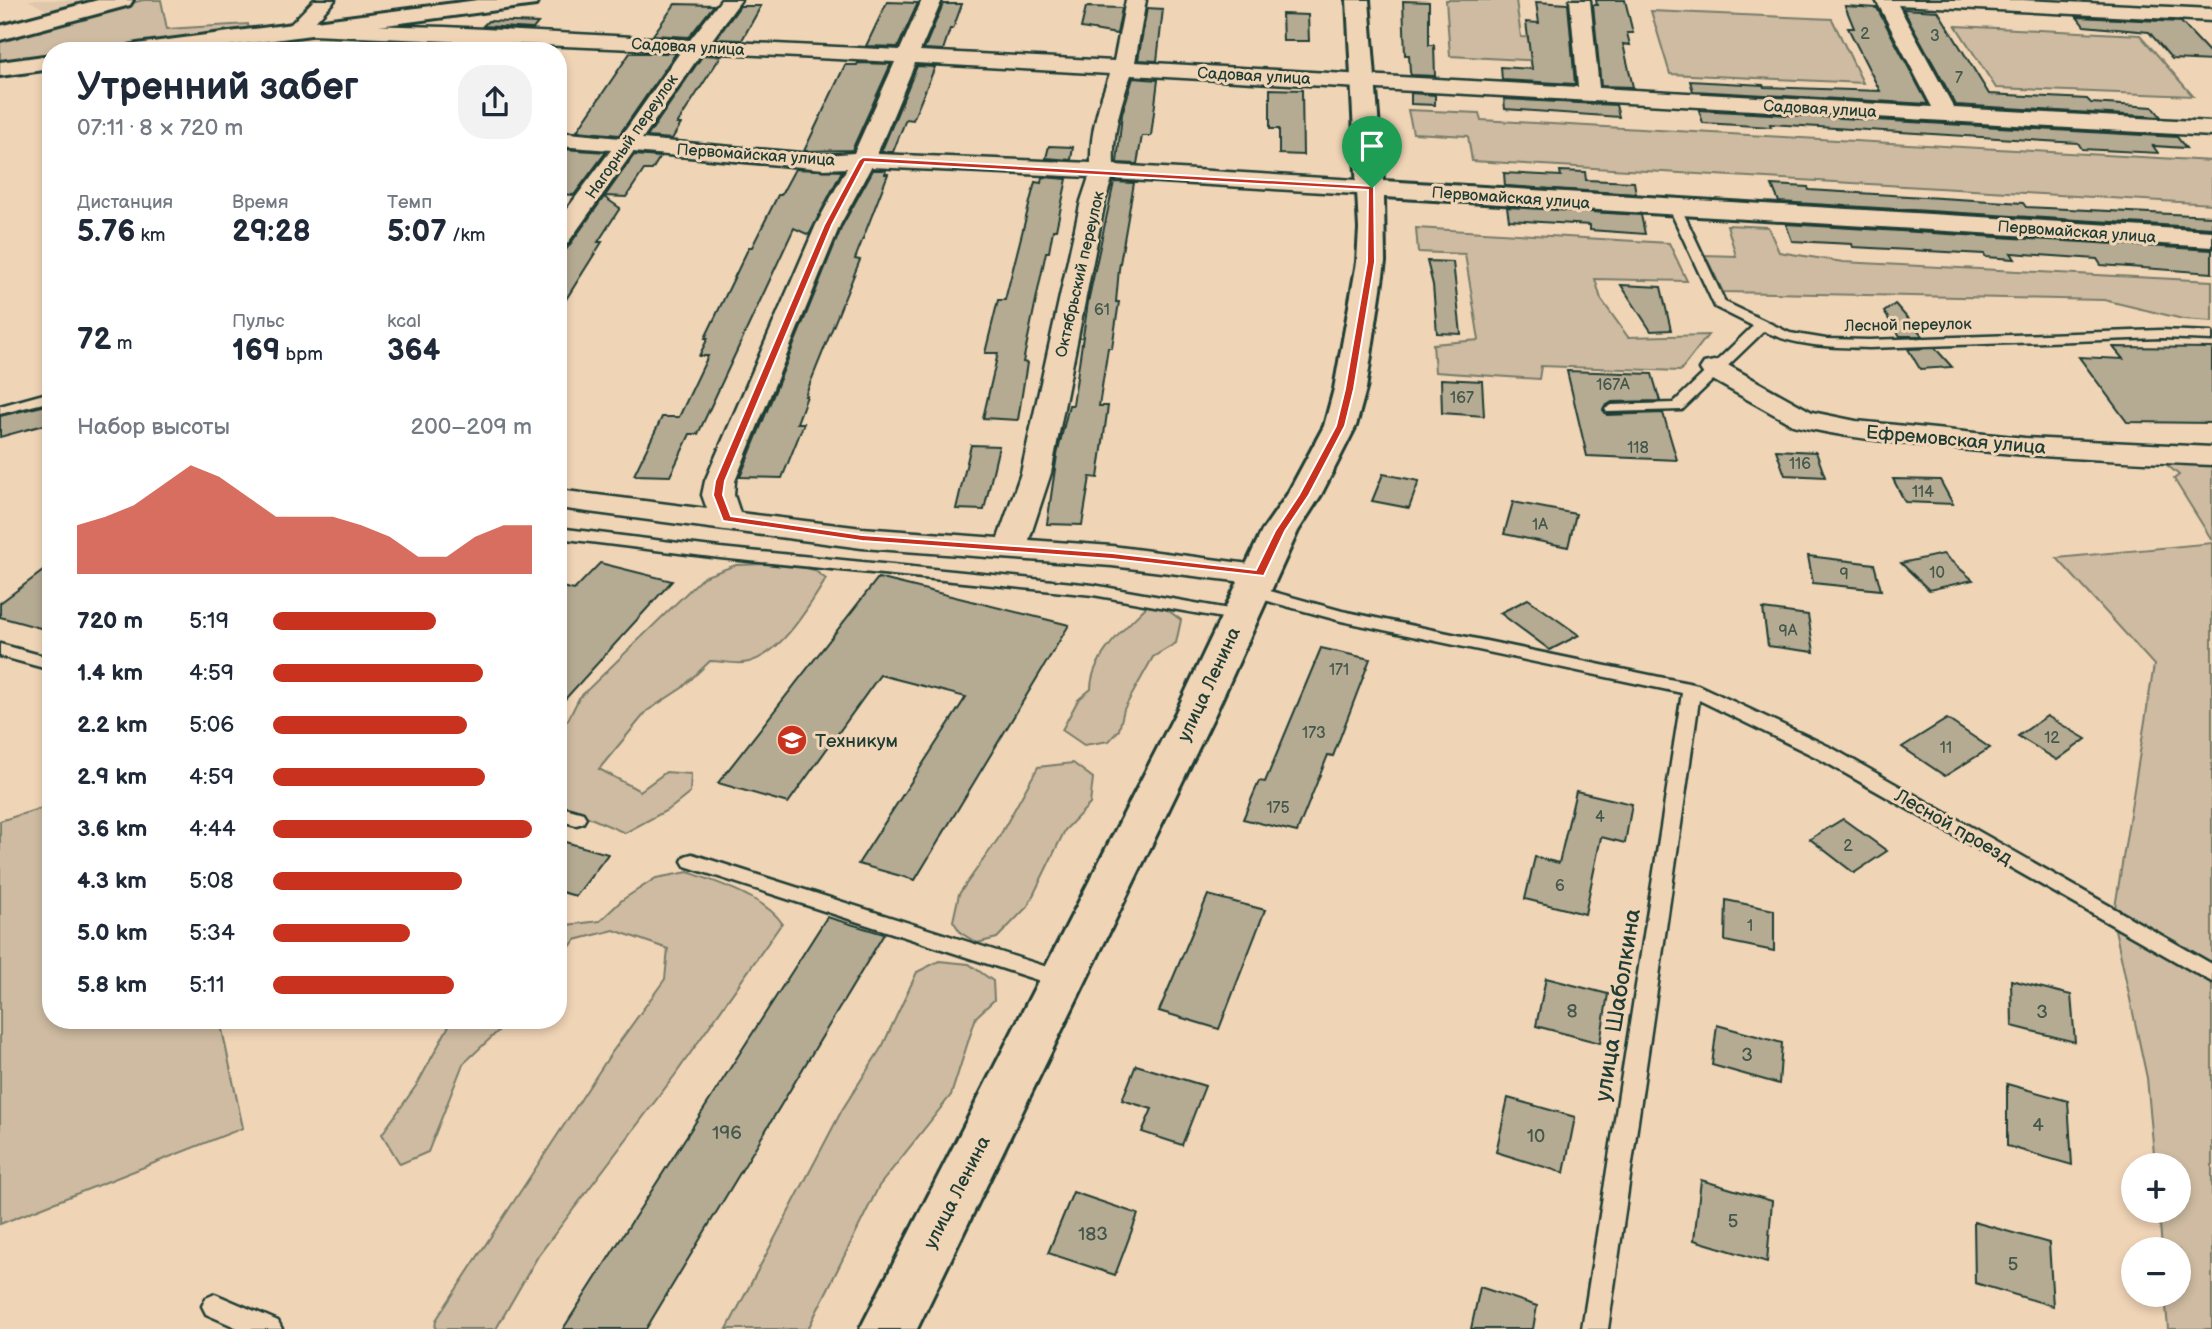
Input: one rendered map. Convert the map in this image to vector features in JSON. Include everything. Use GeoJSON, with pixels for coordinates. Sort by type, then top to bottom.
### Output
{"type":"FeatureCollection","features":[{"type":"Feature","properties":{"kind":"main road"},"geometry":{"type":"LineString","coordinates":[[0,33],[122,0]]}},
{"type":"Feature","properties":{"kind":"main road"},"geometry":{"type":"LineString","coordinates":[[202,42],[269,33],[300,40],[506,1],[527,0]]}},
{"type":"Feature","properties":{"kind":"main road","name":"улица Ленина"},"geometry":{"type":"LineString","coordinates":[[888,1329],[1196,712],[1280,531],[1309,485],[1340,426],[1350,389],[1371,262],[1372,188],[1358,0]]}},
{"type":"Feature","properties":{"kind":"main road"},"geometry":{"type":"LineString","coordinates":[[0,69],[42,63]]}},
{"type":"Feature","properties":{"kind":"main road","name":"Первомайская улица"},"geometry":{"type":"LineString","coordinates":[[1372,188],[2212,239]]}},
{"type":"Feature","properties":{"kind":"street"},"geometry":{"type":"LineString","coordinates":[[300,40],[325,0]]}},
{"type":"Feature","properties":{"kind":"street","name":"Нагорный переулок"},"geometry":{"type":"LineString","coordinates":[[567,227],[695,46],[731,0]]}},
{"type":"Feature","properties":{"kind":"street"},"geometry":{"type":"LineString","coordinates":[[726,519],[718,495],[720,481],[828,225],[863,160],[932,0]]}},
{"type":"Feature","properties":{"kind":"street","name":"Октябрьский переулок"},"geometry":{"type":"LineString","coordinates":[[1011,547],[1036,472],[1093,201],[1103,171],[1102,151],[1111,100],[1123,68],[1136,0]]}},
{"type":"Feature","properties":{"kind":"street"},"geometry":{"type":"LineString","coordinates":[[1580,0],[1589,95]]}},
{"type":"Feature","properties":{"kind":"street"},"geometry":{"type":"LineString","coordinates":[[1886,0],[1947,115]]}},
{"type":"Feature","properties":{"kind":"street"},"geometry":{"type":"LineString","coordinates":[[1902,0],[2212,15]]}},
{"type":"Feature","properties":{"kind":"street","name":"Садовая улица"},"geometry":{"type":"LineString","coordinates":[[300,40],[445,33],[2212,129]]}},
{"type":"Feature","properties":{"kind":"street","name":"Первомайская улица"},"geometry":{"type":"LineString","coordinates":[[567,140],[804,160],[863,160],[1103,171],[1372,188]]}},
{"type":"Feature","properties":{"kind":"street","name":"Ефремовская улица"},"geometry":{"type":"LineString","coordinates":[[1714,369],[1803,419],[1856,430],[2012,446],[2212,456]]}},
{"type":"Feature","properties":{"kind":"street"},"geometry":{"type":"LineString","coordinates":[[567,500],[862,538],[1011,547],[1251,593]]}},
{"type":"Feature","properties":{"kind":"lane","name":"Лесной переулок"},"geometry":{"type":"LineString","coordinates":[[1675,208],[1720,304],[1787,337],[1826,343],[2161,334],[2212,336]]}},
{"type":"Feature","properties":{"kind":"lane"},"geometry":{"type":"LineString","coordinates":[[1612,409],[1677,407],[1762,325]]}},
{"type":"Feature","properties":{"kind":"lane"},"geometry":{"type":"LineString","coordinates":[[0,410],[42,398]]}},
{"type":"Feature","properties":{"kind":"lane","name":"Лесной проезд"},"geometry":{"type":"LineString","coordinates":[[567,534],[720,553],[1093,590],[1251,593],[1341,616],[1692,689],[1825,753],[2212,974]]}},
{"type":"Feature","properties":{"kind":"lane"},"geometry":{"type":"LineString","coordinates":[[0,650],[42,662]]}},
{"type":"Feature","properties":{"kind":"lane","name":"улица Шаболкина"},"geometry":{"type":"LineString","coordinates":[[1595,1329],[1692,689]]}},
{"type":"Feature","properties":{"kind":"lane"},"geometry":{"type":"LineString","coordinates":[[692,861],[1062,980]]}},
{"type":"Feature","properties":{"kind":"lane"},"geometry":{"type":"LineString","coordinates":[[215,1306],[269,1329]]}},
{"type":"Feature","properties":{"kind":"shaded area"},"geometry":{"type":"Polygon","coordinates":[[[28,0],[98,0],[51,13],[28,0]]]}},
{"type":"Feature","properties":{"kind":"shaded area"},"geometry":{"type":"Polygon","coordinates":[[[143,0],[161,0],[167,29],[248,24],[249,32],[174,42],[42,42],[42,59],[0,65],[0,38],[143,0]]]}},
{"type":"Feature","properties":{"kind":"shaded area"},"geometry":{"type":"Polygon","coordinates":[[[1446,0],[1516,0],[1521,37],[1563,39],[1564,62],[1450,56],[1446,0]]]}},
{"type":"Feature","properties":{"kind":"shaded area"},"geometry":{"type":"Polygon","coordinates":[[[1651,11],[1832,19],[1863,83],[1670,74],[1651,11]]]}},
{"type":"Feature","properties":{"kind":"shaded area"},"geometry":{"type":"Polygon","coordinates":[[[1956,26],[2140,35],[2193,96],[1996,88],[1956,26]]]}},
{"type":"Feature","properties":{"kind":"shaded area"},"geometry":{"type":"Polygon","coordinates":[[[1408,110],[1479,113],[1481,120],[2212,161],[2212,204],[1472,161],[1468,136],[1413,133],[1408,110]]]}},
{"type":"Feature","properties":{"kind":"shaded area"},"geometry":{"type":"Polygon","coordinates":[[[1727,225],[1768,227],[1779,252],[1843,262],[2212,281],[2212,321],[2183,319],[2104,300],[1723,292],[1705,255],[1736,256],[1727,225]]]}},
{"type":"Feature","properties":{"kind":"shaded area"},"geometry":{"type":"Polygon","coordinates":[[[1416,228],[1669,243],[1687,281],[1595,279],[1601,299],[1628,337],[1708,335],[1680,371],[1541,366],[1539,379],[1435,372],[1433,344],[1479,340],[1465,254],[1418,252],[1416,228]]]}},
{"type":"Feature","properties":{"kind":"shaded area"},"geometry":{"type":"Polygon","coordinates":[[[2182,461],[2212,463],[2212,540],[2174,479],[2179,475],[2167,465],[2182,461]]]}},
{"type":"Feature","properties":{"kind":"shaded area"},"geometry":{"type":"Polygon","coordinates":[[[2212,543],[2212,1329],[2168,1329],[2166,1307],[2191,1307],[2191,1237],[2161,1237],[2160,1223],[2191,1223],[2191,1153],[2154,1153],[2147,1078],[2113,920],[2154,665],[2057,558],[2212,543]]]}},
{"type":"Feature","properties":{"kind":"shaded area"},"geometry":{"type":"Polygon","coordinates":[[[790,563],[814,570],[826,579],[792,630],[780,642],[756,660],[743,663],[710,661],[682,688],[647,711],[599,769],[640,791],[666,772],[691,774],[690,793],[671,808],[625,833],[567,808],[567,721],[579,698],[703,577],[736,565],[790,563]]]}},
{"type":"Feature","properties":{"kind":"shaded area"},"geometry":{"type":"Polygon","coordinates":[[[1147,606],[1165,608],[1181,620],[1176,643],[1153,657],[1124,709],[1119,730],[1109,741],[1084,745],[1062,730],[1078,700],[1091,689],[1103,654],[1147,606]]]}},
{"type":"Feature","properties":{"kind":"shaded area"},"geometry":{"type":"Polygon","coordinates":[[[1073,763],[1093,778],[1090,804],[1065,830],[1028,906],[997,938],[977,943],[961,933],[953,921],[959,894],[998,839],[1038,767],[1073,763]]]}},
{"type":"Feature","properties":{"kind":"shaded area"},"geometry":{"type":"Polygon","coordinates":[[[42,808],[42,1029],[222,1029],[243,1128],[0,1224],[0,821],[42,808]]]}},
{"type":"Feature","properties":{"kind":"shaded area"},"geometry":{"type":"Polygon","coordinates":[[[688,872],[753,899],[775,914],[782,923],[675,1075],[538,1256],[496,1329],[435,1329],[436,1320],[610,1055],[665,979],[668,949],[614,930],[575,940],[567,951],[567,925],[600,921],[622,900],[656,878],[688,872]]]}},
{"type":"Feature","properties":{"kind":"shaded area"},"geometry":{"type":"Polygon","coordinates":[[[939,961],[969,964],[993,981],[994,1000],[976,1017],[951,1095],[879,1186],[808,1329],[727,1329],[842,1110],[883,1045],[917,972],[939,961]]]}},
{"type":"Feature","properties":{"kind":"shaded area"},"geometry":{"type":"Polygon","coordinates":[[[447,1029],[500,1029],[463,1064],[428,1152],[400,1164],[382,1134],[418,1083],[447,1029]]]}},
{"type":"Feature","properties":{"kind":"building"},"geometry":{"type":"Polygon","coordinates":[[[1596,0],[1625,0],[1633,33],[1627,33],[1630,45],[1623,44],[1633,87],[1601,86],[1593,5],[1597,5],[1596,0]]]}},
{"type":"Feature","properties":{"kind":"building"},"geometry":{"type":"Polygon","coordinates":[[[1403,1],[1429,2],[1429,45],[1434,45],[1435,76],[1411,75],[1409,55],[1405,55],[1403,1]]]}},
{"type":"Feature","properties":{"kind":"building"},"geometry":{"type":"Polygon","coordinates":[[[887,2],[918,3],[898,47],[866,46],[887,2]]]}},
{"type":"Feature","properties":{"kind":"building"},"geometry":{"type":"Polygon","coordinates":[[[1536,2],[1568,4],[1575,84],[1502,80],[1501,67],[1532,69],[1526,22],[1539,23],[1536,2]]]}},
{"type":"Feature","properties":{"kind":"building"},"geometry":{"type":"Polygon","coordinates":[[[675,4],[714,5],[689,37],[653,35],[675,4]]]}},
{"type":"Feature","properties":{"kind":"building"},"geometry":{"type":"Polygon","coordinates":[[[943,4],[962,4],[943,50],[924,49],[943,4]]]}},
{"type":"Feature","properties":{"kind":"building"},"geometry":{"type":"Polygon","coordinates":[[[740,6],[761,6],[742,40],[716,39],[740,6]]]}},
{"type":"Feature","properties":{"kind":"building"},"geometry":{"type":"Polygon","coordinates":[[[1845,6],[1877,8],[1928,104],[1693,91],[1690,81],[1764,87],[1880,91],[1848,28],[1854,28],[1845,6]]]}},
{"type":"Feature","properties":{"kind":"building"},"geometry":{"type":"Polygon","coordinates":[[[1086,7],[1122,8],[1117,34],[1081,28],[1086,7]]]}},
{"type":"Feature","properties":{"kind":"building"},"geometry":{"type":"Polygon","coordinates":[[[1147,8],[1163,9],[1157,61],[1138,60],[1147,8]]]}},
{"type":"Feature","properties":{"kind":"building"},"geometry":{"type":"Polygon","coordinates":[[[1903,9],[1938,11],[1989,94],[2087,99],[2091,103],[2153,107],[2161,117],[1956,105],[1903,9]]]}},
{"type":"Feature","properties":{"kind":"building"},"geometry":{"type":"Polygon","coordinates":[[[1282,14],[1308,15],[1309,41],[1283,41],[1282,14]]]}},
{"type":"Feature","properties":{"kind":"building"},"geometry":{"type":"Polygon","coordinates":[[[2077,17],[2181,22],[2212,55],[2212,61],[2172,59],[2149,32],[2084,26],[2077,17]]]}},
{"type":"Feature","properties":{"kind":"building"},"geometry":{"type":"Polygon","coordinates":[[[488,21],[538,23],[533,29],[483,26],[488,21]]]}},
{"type":"Feature","properties":{"kind":"building"},"geometry":{"type":"Polygon","coordinates":[[[630,53],[676,53],[619,135],[577,131],[630,53]]]}},
{"type":"Feature","properties":{"kind":"building"},"geometry":{"type":"Polygon","coordinates":[[[703,55],[721,56],[677,124],[681,124],[672,139],[647,137],[703,55]]]}},
{"type":"Feature","properties":{"kind":"building"},"geometry":{"type":"Polygon","coordinates":[[[891,64],[852,150],[804,151],[845,65],[891,64]]]}},
{"type":"Feature","properties":{"kind":"building"},"geometry":{"type":"Polygon","coordinates":[[[917,66],[935,67],[913,120],[906,119],[893,152],[881,152],[917,66]]]}},
{"type":"Feature","properties":{"kind":"building"},"geometry":{"type":"Polygon","coordinates":[[[1133,78],[1158,80],[1151,136],[1142,136],[1137,164],[1117,163],[1122,114],[1133,78]]]}},
{"type":"Feature","properties":{"kind":"building"},"geometry":{"type":"Polygon","coordinates":[[[1270,89],[1302,90],[1303,155],[1279,154],[1279,129],[1270,129],[1270,89]]]}},
{"type":"Feature","properties":{"kind":"building"},"geometry":{"type":"Polygon","coordinates":[[[1411,93],[1435,95],[1435,105],[1411,104],[1411,93]]]}},
{"type":"Feature","properties":{"kind":"building"},"geometry":{"type":"Polygon","coordinates":[[[1504,99],[1616,105],[1619,117],[1505,109],[1504,99]]]}},
{"type":"Feature","properties":{"kind":"building"},"geometry":{"type":"Polygon","coordinates":[[[1699,110],[2177,137],[2186,148],[2153,146],[2158,153],[2082,149],[2078,143],[1770,124],[1771,127],[1703,123],[1699,110]]]}},
{"type":"Feature","properties":{"kind":"building"},"geometry":{"type":"Polygon","coordinates":[[[1049,146],[1073,147],[1071,160],[1046,158],[1049,146]]]}},
{"type":"Feature","properties":{"kind":"building"},"geometry":{"type":"Polygon","coordinates":[[[567,149],[606,152],[574,195],[567,195],[567,149]]]}},
{"type":"Feature","properties":{"kind":"building"},"geometry":{"type":"Polygon","coordinates":[[[634,155],[660,157],[652,170],[644,170],[626,197],[605,196],[634,155]]]}},
{"type":"Feature","properties":{"kind":"building"},"geometry":{"type":"Polygon","coordinates":[[[795,169],[842,171],[809,235],[794,228],[698,434],[690,434],[670,476],[634,475],[662,417],[679,417],[708,356],[699,356],[708,338],[705,338],[749,247],[752,247],[778,195],[781,195],[795,169]]]}},
{"type":"Feature","properties":{"kind":"building"},"geometry":{"type":"Polygon","coordinates":[[[873,170],[886,170],[885,174],[888,174],[855,259],[860,260],[805,396],[797,423],[804,423],[782,478],[740,477],[842,226],[873,170]]]}},
{"type":"Feature","properties":{"kind":"building"},"geometry":{"type":"Polygon","coordinates":[[[1560,171],[1585,172],[1586,180],[1634,182],[1636,194],[1505,186],[1504,173],[1561,176],[1560,171]]]}},
{"type":"Feature","properties":{"kind":"building"},"geometry":{"type":"Polygon","coordinates":[[[1042,177],[1067,179],[1056,230],[1053,230],[1049,252],[1046,252],[1023,362],[1027,363],[1018,420],[983,418],[998,353],[985,353],[998,300],[1005,300],[1035,182],[1041,183],[1042,177]]]}},
{"type":"Feature","properties":{"kind":"building"},"geometry":{"type":"Polygon","coordinates":[[[1114,182],[1134,183],[1119,269],[1116,302],[1119,302],[1112,348],[1108,348],[1099,406],[1108,406],[1098,478],[1090,477],[1082,525],[1047,524],[1057,455],[1069,405],[1073,405],[1088,302],[1114,182]]]}},
{"type":"Feature","properties":{"kind":"building"},"geometry":{"type":"Polygon","coordinates":[[[1772,185],[1808,187],[1809,190],[2023,203],[2026,207],[2212,216],[2212,228],[1779,202],[1772,185]]]}},
{"type":"Feature","properties":{"kind":"building"},"geometry":{"type":"Polygon","coordinates":[[[604,197],[620,208],[567,298],[567,248],[604,197]]]}},
{"type":"Feature","properties":{"kind":"building"},"geometry":{"type":"Polygon","coordinates":[[[1507,207],[1641,215],[1645,234],[1590,230],[1590,225],[1509,220],[1507,207]]]}},
{"type":"Feature","properties":{"kind":"building"},"geometry":{"type":"Polygon","coordinates":[[[1786,224],[2212,250],[2212,273],[2101,265],[2097,259],[2011,253],[2015,259],[1986,257],[1984,254],[1792,241],[1786,224]]]}},
{"type":"Feature","properties":{"kind":"building"},"geometry":{"type":"Polygon","coordinates":[[[1427,261],[1453,262],[1461,334],[1437,333],[1433,285],[1427,261]]]}},
{"type":"Feature","properties":{"kind":"building"},"geometry":{"type":"Polygon","coordinates":[[[1621,285],[1661,287],[1671,330],[1651,331],[1621,285]]]}},
{"type":"Feature","properties":{"kind":"building"},"geometry":{"type":"Polygon","coordinates":[[[1895,304],[1923,336],[1900,336],[1884,312],[1895,304]]]}},
{"type":"Feature","properties":{"kind":"building"},"geometry":{"type":"Polygon","coordinates":[[[2113,347],[2212,348],[2212,423],[2127,422],[2079,357],[2123,359],[2113,347]]]}},
{"type":"Feature","properties":{"kind":"building"},"geometry":{"type":"Polygon","coordinates":[[[1935,348],[1952,367],[1920,369],[1908,349],[1935,348]]]}},
{"type":"Feature","properties":{"kind":"building"},"geometry":{"type":"Polygon","coordinates":[[[1567,371],[1652,374],[1660,401],[1612,402],[1603,410],[1607,415],[1663,413],[1677,460],[1587,456],[1567,371]]]}},
{"type":"Feature","properties":{"kind":"building"},"geometry":{"type":"Polygon","coordinates":[[[1441,379],[1482,381],[1484,416],[1442,413],[1441,379]]]}},
{"type":"Feature","properties":{"kind":"building"},"geometry":{"type":"Polygon","coordinates":[[[42,406],[42,425],[0,437],[0,416],[42,406]]]}},
{"type":"Feature","properties":{"kind":"building"},"geometry":{"type":"Polygon","coordinates":[[[971,445],[999,446],[984,510],[956,509],[971,445]]]}},
{"type":"Feature","properties":{"kind":"building"},"geometry":{"type":"Polygon","coordinates":[[[1776,450],[1816,452],[1825,477],[1785,475],[1776,450]]]}},
{"type":"Feature","properties":{"kind":"building"},"geometry":{"type":"Polygon","coordinates":[[[1383,474],[1419,481],[1409,508],[1372,501],[1383,474]]]}},
{"type":"Feature","properties":{"kind":"building"},"geometry":{"type":"Polygon","coordinates":[[[1893,479],[1940,480],[1953,504],[1905,502],[1893,479]]]}},
{"type":"Feature","properties":{"kind":"building"},"geometry":{"type":"Polygon","coordinates":[[[1513,502],[1576,514],[1568,547],[1504,534],[1513,502]]]}},
{"type":"Feature","properties":{"kind":"building"},"geometry":{"type":"Polygon","coordinates":[[[1943,554],[1973,580],[1929,590],[1901,563],[1943,554]]]}},
{"type":"Feature","properties":{"kind":"building"},"geometry":{"type":"Polygon","coordinates":[[[1808,556],[1874,564],[1881,590],[1813,583],[1808,556]]]}},
{"type":"Feature","properties":{"kind":"building"},"geometry":{"type":"Polygon","coordinates":[[[600,563],[672,581],[567,697],[567,588],[574,590],[600,563]]]}},
{"type":"Feature","properties":{"kind":"building"},"geometry":{"type":"Polygon","coordinates":[[[42,572],[42,629],[0,617],[0,603],[42,572]]]}},
{"type":"Feature","properties":{"kind":"building","name":"Техникум"},"geometry":{"type":"Polygon","coordinates":[[[878,578],[1069,625],[915,880],[858,864],[966,697],[880,675],[788,803],[718,783],[878,578]]]}},
{"type":"Feature","properties":{"kind":"building"},"geometry":{"type":"Polygon","coordinates":[[[1528,599],[1579,635],[1550,650],[1500,613],[1528,599]]]}},
{"type":"Feature","properties":{"kind":"building"},"geometry":{"type":"Polygon","coordinates":[[[1763,609],[1808,615],[1814,652],[1768,646],[1763,609]]]}},
{"type":"Feature","properties":{"kind":"building"},"geometry":{"type":"Polygon","coordinates":[[[1321,648],[1370,659],[1333,756],[1328,755],[1297,832],[1243,819],[1259,781],[1265,782],[1321,648]]]}},
{"type":"Feature","properties":{"kind":"building"},"geometry":{"type":"Polygon","coordinates":[[[2047,716],[2086,739],[2057,760],[2018,736],[2047,716]]]}},
{"type":"Feature","properties":{"kind":"building"},"geometry":{"type":"Polygon","coordinates":[[[1947,719],[1990,748],[1945,776],[1902,747],[1947,719]]]}},
{"type":"Feature","properties":{"kind":"building"},"geometry":{"type":"Polygon","coordinates":[[[1576,791],[1632,804],[1625,843],[1601,837],[1585,914],[1525,899],[1535,857],[1559,863],[1576,791]]]}},
{"type":"Feature","properties":{"kind":"building"},"geometry":{"type":"Polygon","coordinates":[[[1843,819],[1887,851],[1854,873],[1810,839],[1843,819]]]}},
{"type":"Feature","properties":{"kind":"building"},"geometry":{"type":"Polygon","coordinates":[[[567,843],[608,854],[576,896],[567,894],[567,843]]]}},
{"type":"Feature","properties":{"kind":"building"},"geometry":{"type":"Polygon","coordinates":[[[1208,895],[1265,910],[1219,1029],[1159,1011],[1208,895]]]}},
{"type":"Feature","properties":{"kind":"building"},"geometry":{"type":"Polygon","coordinates":[[[1726,900],[1774,910],[1774,951],[1725,941],[1726,900]]]}},
{"type":"Feature","properties":{"kind":"building"},"geometry":{"type":"Polygon","coordinates":[[[827,917],[884,934],[646,1329],[563,1329],[827,917]]]}},
{"type":"Feature","properties":{"kind":"building"},"geometry":{"type":"Polygon","coordinates":[[[1546,978],[1608,994],[1600,1043],[1536,1026],[1546,978]]]}},
{"type":"Feature","properties":{"kind":"building"},"geometry":{"type":"Polygon","coordinates":[[[2011,980],[2071,995],[2075,1042],[2012,1026],[2011,980]]]}},
{"type":"Feature","properties":{"kind":"building"},"geometry":{"type":"Polygon","coordinates":[[[1717,1025],[1782,1043],[1779,1084],[1712,1065],[1717,1025]]]}},
{"type":"Feature","properties":{"kind":"building"},"geometry":{"type":"Polygon","coordinates":[[[1136,1065],[1205,1086],[1182,1145],[1142,1132],[1152,1109],[1122,1100],[1136,1065]]]}},
{"type":"Feature","properties":{"kind":"building"},"geometry":{"type":"Polygon","coordinates":[[[2007,1084],[2068,1101],[2072,1165],[2007,1146],[2007,1084]]]}},
{"type":"Feature","properties":{"kind":"building"},"geometry":{"type":"Polygon","coordinates":[[[1508,1098],[1575,1117],[1564,1173],[1496,1152],[1508,1098]]]}},
{"type":"Feature","properties":{"kind":"building"},"geometry":{"type":"Polygon","coordinates":[[[1701,1180],[1772,1201],[1767,1262],[1694,1240],[1701,1180]]]}},
{"type":"Feature","properties":{"kind":"building"},"geometry":{"type":"Polygon","coordinates":[[[1073,1192],[1138,1214],[1115,1275],[1048,1253],[1073,1192]]]}},
{"type":"Feature","properties":{"kind":"building"},"geometry":{"type":"Polygon","coordinates":[[[1974,1222],[2049,1243],[2053,1306],[1975,1283],[1974,1222]]]}},
{"type":"Feature","properties":{"kind":"building"},"geometry":{"type":"Polygon","coordinates":[[[1480,1287],[1537,1306],[1533,1329],[1471,1329],[1480,1287]]]}},
{"type":"Feature","properties":{"kind":"place","name":"Техникум"},"geometry":{"type":"Point","coordinates":[792,740]}},
{"type":"Feature","properties":{"kind":"route"},"geometry":{"type":"LineString","coordinates":[[863,160],[1103,171],[1372,188],[1371,262],[1350,389],[1340,426],[1304,495],[1280,531],[1260,573],[1011,547],[934,545],[862,538],[726,519],[718,495],[720,481],[828,225],[863,160]]}}]}
